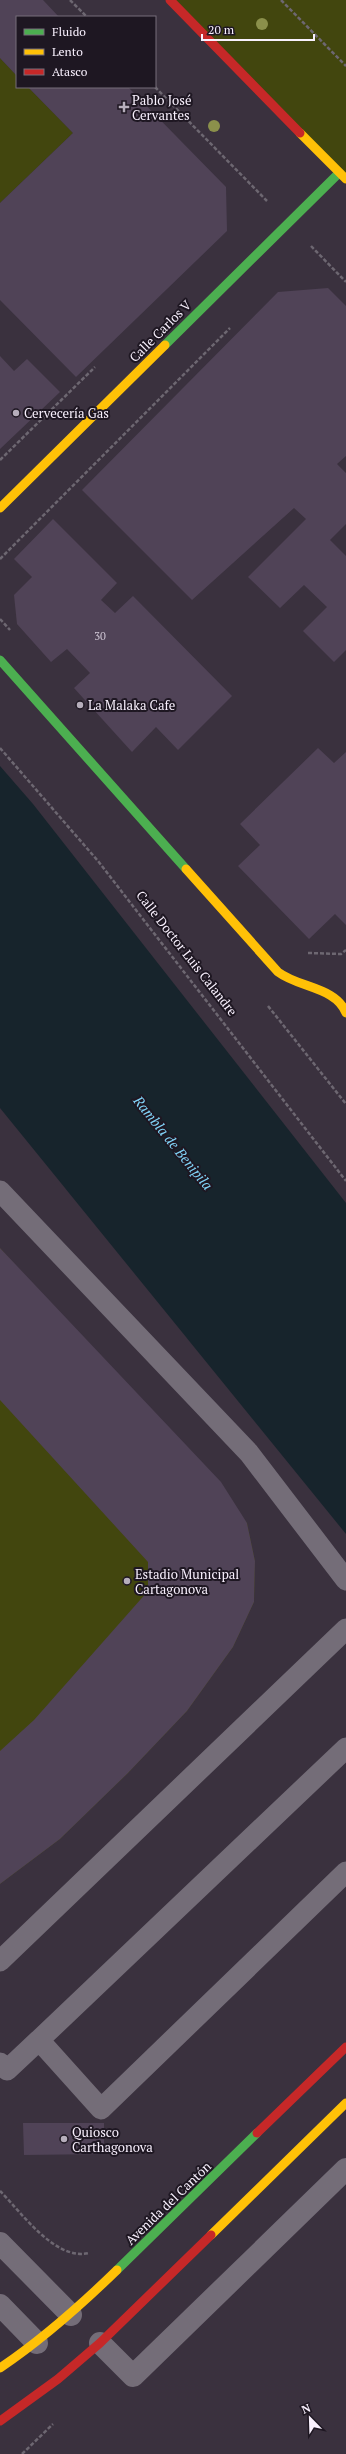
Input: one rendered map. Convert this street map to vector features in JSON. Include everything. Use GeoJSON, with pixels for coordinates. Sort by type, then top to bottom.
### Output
{"type":"FeatureCollection","features":[{"type":"Feature","properties":{"kind":"main road"},"geometry":{"type":"LineString","coordinates":[[170,0],[343,176]]}},
{"type":"Feature","properties":{"kind":"main road","name":"Calle Carlos V"},"geometry":{"type":"LineString","coordinates":[[0,508],[288,222],[343,176]]}},
{"type":"Feature","properties":{"kind":"main road"},"geometry":{"type":"LineString","coordinates":[[0,660],[278,972],[297,985],[331,994],[345,1005]]}},
{"type":"Feature","properties":{"kind":"main road","name":"Avenida del Cantón"},"geometry":{"type":"LineString","coordinates":[[0,2368],[37,2343],[71,2315],[346,2047]]}},
{"type":"Feature","properties":{"kind":"main road"},"geometry":{"type":"LineString","coordinates":[[0,2421],[58,2379],[100,2343],[346,2103]]}},
{"type":"Feature","properties":{"kind":"street"},"geometry":{"type":"LineString","coordinates":[[100,2343],[133,2376],[346,2169]]}},
{"type":"Feature","properties":{"kind":"street"},"geometry":{"type":"LineString","coordinates":[[0,2243],[71,2315]]}},
{"type":"Feature","properties":{"kind":"street"},"geometry":{"type":"LineString","coordinates":[[0,2305],[37,2343]]}},
{"type":"Feature","properties":{"kind":"lane"},"geometry":{"type":"LineString","coordinates":[[0,1191],[249,1453],[346,1580]]}},
{"type":"Feature","properties":{"kind":"lane"},"geometry":{"type":"LineString","coordinates":[[0,1961],[346,1629]]}},
{"type":"Feature","properties":{"kind":"lane"},"geometry":{"type":"LineString","coordinates":[[0,2063],[7,2070],[346,1748]]}},
{"type":"Feature","properties":{"kind":"lane"},"geometry":{"type":"LineString","coordinates":[[39,2040],[101,2108],[346,1872]]}},
{"type":"Feature","properties":{"kind":"path"},"geometry":{"type":"LineString","coordinates":[[70,0],[86,16]]}},
{"type":"Feature","properties":{"kind":"path"},"geometry":{"type":"LineString","coordinates":[[281,0],[346,66]]}},
{"type":"Feature","properties":{"kind":"path"},"geometry":{"type":"LineString","coordinates":[[156,88],[346,282]]}},
{"type":"Feature","properties":{"kind":"path"},"geometry":{"type":"LineString","coordinates":[[306,252],[311,246]]}},
{"type":"Feature","properties":{"kind":"path"},"geometry":{"type":"LineString","coordinates":[[0,559],[233,324]]}},
{"type":"Feature","properties":{"kind":"path","name":"Calle Doctor Luis Calandre"},"geometry":{"type":"LineString","coordinates":[[0,748],[98,861],[346,1181]]}},
{"type":"Feature","properties":{"kind":"path"},"geometry":{"type":"LineString","coordinates":[[342,954],[346,950]]}},
{"type":"Feature","properties":{"kind":"path"},"geometry":{"type":"LineString","coordinates":[[297,1040],[346,1104]]}},
{"type":"Feature","properties":{"kind":"path"},"geometry":{"type":"LineString","coordinates":[[0,2191],[52,2244],[67,2253],[79,2255],[91,2252]]}},
{"type":"Feature","properties":{"kind":"green space"},"geometry":{"type":"Polygon","coordinates":[[[170,0],[346,0],[346,179],[170,0]]]}},
{"type":"Feature","properties":{"kind":"green space"},"geometry":{"type":"Polygon","coordinates":[[[0,58],[16,75],[16,88],[29,88],[73,133],[0,203],[0,58]]]}},
{"type":"Feature","properties":{"kind":"green space","name":"Estadio Municipal Cartagonova"},"geometry":{"type":"Polygon","coordinates":[[[0,1248],[247,1523],[255,1561],[254,1602],[233,1647],[187,1711],[128,1773],[60,1839],[0,1884],[0,1248]]]}},
{"type":"Feature","properties":{"kind":"water","name":"Rambla de Benipila"},"geometry":{"type":"Polygon","coordinates":[[[0,766],[33,804],[346,1203],[346,1534],[0,1108],[0,766]]]}},
{"type":"Feature","properties":{"kind":"building"},"geometry":{"type":"Polygon","coordinates":[[[0,0],[43,0],[58,16],[16,16],[16,75],[0,58],[0,0]]]}},
{"type":"Feature","properties":{"kind":"building"},"geometry":{"type":"Polygon","coordinates":[[[29,88],[129,88],[226,187],[227,231],[76,377],[0,300],[0,203],[73,133],[29,88]]]}},
{"type":"Feature","properties":{"kind":"building"},"geometry":{"type":"Polygon","coordinates":[[[328,288],[346,306],[346,456],[337,464],[346,473],[346,524],[330,540],[346,556],[346,650],[334,662],[303,631],[327,607],[304,585],[280,608],[248,577],[306,519],[294,508],[192,600],[82,490],[278,292],[328,288]]]}},
{"type":"Feature","properties":{"kind":"building"},"geometry":{"type":"Polygon","coordinates":[[[0,356],[14,371],[27,359],[60,392],[0,449],[0,356]]]}},
{"type":"Feature","properties":{"kind":"building"},"geometry":{"type":"Polygon","coordinates":[[[53,519],[117,583],[101,600],[115,613],[133,596],[232,696],[178,750],[156,727],[132,752],[74,688],[90,673],[67,649],[51,662],[17,624],[14,595],[32,577],[14,559],[53,519]]]}},
{"type":"Feature","properties":{"kind":"building"},"geometry":{"type":"Polygon","coordinates":[[[318,748],[334,763],[346,752],[346,925],[335,914],[309,939],[238,866],[260,845],[240,824],[318,748]]]}},
{"type":"Feature","properties":{"kind":"building","name":"Estadio Municipal Cartagonova"},"geometry":{"type":"Polygon","coordinates":[[[0,1248],[221,1482],[247,1523],[255,1561],[254,1602],[233,1647],[187,1711],[128,1773],[60,1839],[0,1884],[0,1751],[34,1720],[148,1591],[148,1562],[0,1400],[0,1248]]]}},
{"type":"Feature","properties":{"kind":"building","name":"Quiosco Carthagonova"},"geometry":{"type":"Polygon","coordinates":[[[23,2123],[104,2123],[104,2154],[24,2155],[23,2123]]]}},
{"type":"Feature","properties":{"kind":"traffic: fast"},"geometry":{"type":"LineString","coordinates":[[165,345],[339,173]]}},
{"type":"Feature","properties":{"kind":"traffic: fast"},"geometry":{"type":"LineString","coordinates":[[0,660],[186,869]]}},
{"type":"Feature","properties":{"kind":"traffic: fast"},"geometry":{"type":"LineString","coordinates":[[117,2270],[257,2133]]}},
{"type":"Feature","properties":{"kind":"traffic: slow"},"geometry":{"type":"LineString","coordinates":[[300,133],[346,179]]}},
{"type":"Feature","properties":{"kind":"traffic: slow"},"geometry":{"type":"LineString","coordinates":[[0,508],[165,345]]}},
{"type":"Feature","properties":{"kind":"traffic: slow"},"geometry":{"type":"LineString","coordinates":[[186,869],[278,972],[296,982],[326,993],[341,1004],[346,1013]]}},
{"type":"Feature","properties":{"kind":"traffic: slow"},"geometry":{"type":"LineString","coordinates":[[211,2235],[346,2103]]}},
{"type":"Feature","properties":{"kind":"traffic: slow"},"geometry":{"type":"LineString","coordinates":[[0,2368],[61,2322],[117,2270]]}},
{"type":"Feature","properties":{"kind":"traffic: jam"},"geometry":{"type":"LineString","coordinates":[[170,0],[300,133]]}},
{"type":"Feature","properties":{"kind":"traffic: jam"},"geometry":{"type":"LineString","coordinates":[[257,2133],[346,2047]]}},
{"type":"Feature","properties":{"kind":"traffic: jam"},"geometry":{"type":"LineString","coordinates":[[0,2421],[58,2379],[100,2343],[211,2235]]}},
{"type":"Feature","properties":{"kind":"place","name":"Pablo José Cervantes"},"geometry":{"type":"Point","coordinates":[124,107]}},
{"type":"Feature","properties":{"kind":"place","name":"Cervecería Gas"},"geometry":{"type":"Point","coordinates":[16,413]}},
{"type":"Feature","properties":{"kind":"place","name":"La Malaka Cafe"},"geometry":{"type":"Point","coordinates":[80,705]}},
{"type":"Feature","properties":{"kind":"place","name":"Estadio Municipal Cartagonova"},"geometry":{"type":"Point","coordinates":[127,1581]}},
{"type":"Feature","properties":{"kind":"place","name":"Quiosco Carthagonova"},"geometry":{"type":"Point","coordinates":[64,2139]}}]}
